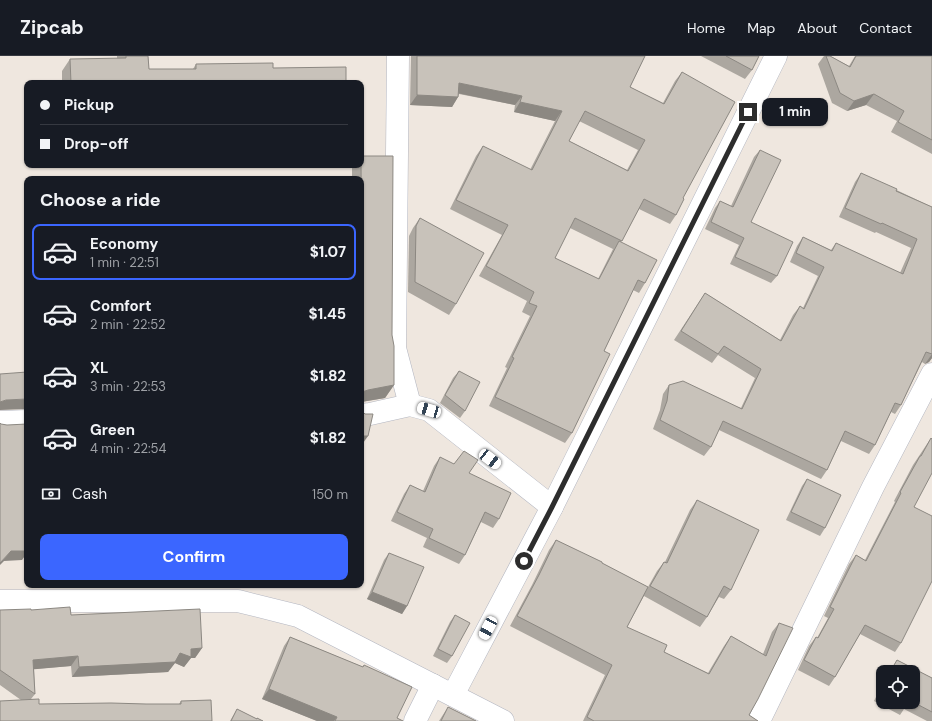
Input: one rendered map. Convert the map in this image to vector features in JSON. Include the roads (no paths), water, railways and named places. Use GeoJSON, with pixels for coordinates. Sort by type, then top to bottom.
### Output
{"type":"FeatureCollection","features":[{"type":"Feature","properties":{"kind":"street"},"geometry":{"type":"LineString","coordinates":[[398,56],[395,348],[410,405]]}},
{"type":"Feature","properties":{"kind":"street"},"geometry":{"type":"LineString","coordinates":[[453,695],[552,507],[776,56]]}},
{"type":"Feature","properties":{"kind":"street"},"geometry":{"type":"LineString","coordinates":[[759,721],[869,494],[932,374]]}},
{"type":"Feature","properties":{"kind":"street"},"geometry":{"type":"LineString","coordinates":[[364,415],[410,405],[429,410],[552,507]]}},
{"type":"Feature","properties":{"kind":"street"},"geometry":{"type":"LineString","coordinates":[[0,422],[24,421]]}},
{"type":"Feature","properties":{"kind":"street"},"geometry":{"type":"LineString","coordinates":[[0,601],[238,601],[298,616],[503,721]]}},
{"type":"Feature","properties":{"kind":"street"},"geometry":{"type":"LineString","coordinates":[[415,721],[433,685]]}}]}
